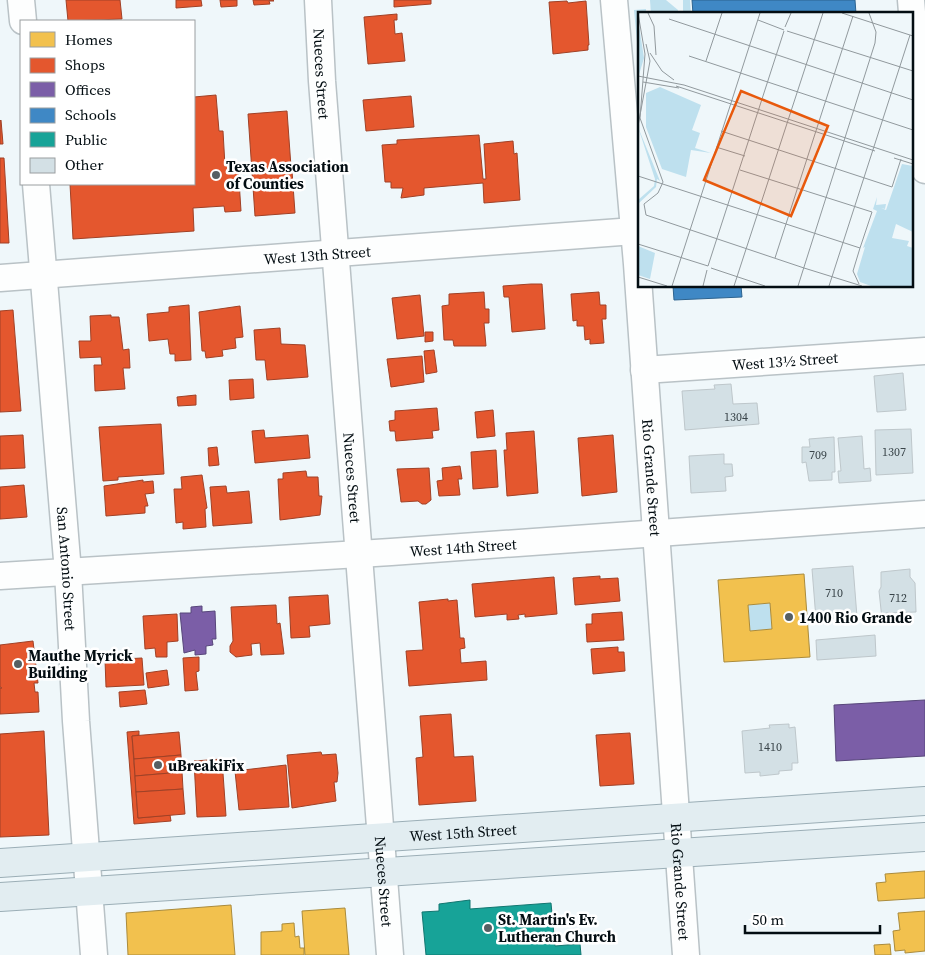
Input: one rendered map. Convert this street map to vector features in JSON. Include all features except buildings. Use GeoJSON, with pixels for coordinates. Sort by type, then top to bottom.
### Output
{"type":"FeatureCollection","features":[{"type":"Feature","properties":{"kind":"main road","name":"West 15th Street"},"geometry":{"type":"LineString","coordinates":[[0,863],[925,800]]}},
{"type":"Feature","properties":{"kind":"main road"},"geometry":{"type":"LineString","coordinates":[[0,897],[925,837]]}},
{"type":"Feature","properties":{"kind":"street"},"geometry":{"type":"LineString","coordinates":[[21,0],[23,20]]}},
{"type":"Feature","properties":{"kind":"street","name":"Nueces Street"},"geometry":{"type":"LineString","coordinates":[[318,0],[346,402],[360,554],[390,955]]}},
{"type":"Feature","properties":{"kind":"street","name":"Rio Grande Street"},"geometry":{"type":"LineString","coordinates":[[614,0],[638,287]]}},
{"type":"Feature","properties":{"kind":"street"},"geometry":{"type":"LineString","coordinates":[[912,12],[925,170]]}},
{"type":"Feature","properties":{"kind":"street","name":"San Antonio Street"},"geometry":{"type":"LineString","coordinates":[[36,185],[68,572],[94,955]]}},
{"type":"Feature","properties":{"kind":"street","name":"West 13th Street"},"geometry":{"type":"LineString","coordinates":[[0,278],[634,231]]}},
{"type":"Feature","properties":{"kind":"street","name":"Rio Grande Street"},"geometry":{"type":"LineString","coordinates":[[638,288],[686,955]]}},
{"type":"Feature","properties":{"kind":"street","name":"West 13½ Street"},"geometry":{"type":"LineString","coordinates":[[644,370],[925,351]]}},
{"type":"Feature","properties":{"kind":"street","name":"West 14th Street"},"geometry":{"type":"LineString","coordinates":[[0,576],[360,554],[925,514]]}},
{"type":"Feature","properties":{"kind":"shaded area"},"geometry":{"type":"Polygon","coordinates":[[[650,0],[666,0],[678,10],[678,12],[651,12],[650,0]]]}},
{"type":"Feature","properties":{"kind":"shaded area"},"geometry":{"type":"Polygon","coordinates":[[[683,0],[690,0],[691,12],[683,12],[683,0]]]}},
{"type":"Feature","properties":{"kind":"shaded area"},"geometry":{"type":"Polygon","coordinates":[[[646,9],[646,12],[638,12],[638,53],[634,10],[646,9]]]}},
{"type":"Feature","properties":{"kind":"shaded area"},"geometry":{"type":"Polygon","coordinates":[[[770,603],[772,629],[750,631],[748,605],[770,603]]]}},
{"type":"Feature","properties":{"kind":"place","name":"Texas Association of Counties"},"geometry":{"type":"Point","coordinates":[216,175]}},
{"type":"Feature","properties":{"kind":"place","name":"1400 Rio Grande"},"geometry":{"type":"Point","coordinates":[789,617]}},
{"type":"Feature","properties":{"kind":"place","name":"Mauthe Myrick Building"},"geometry":{"type":"Point","coordinates":[18,664]}},
{"type":"Feature","properties":{"kind":"place","name":"uBreakiFix"},"geometry":{"type":"Point","coordinates":[158,765]}},
{"type":"Feature","properties":{"kind":"place","name":"St. Martin's Ev. Lutheran Church"},"geometry":{"type":"Point","coordinates":[488,928]}}]}
